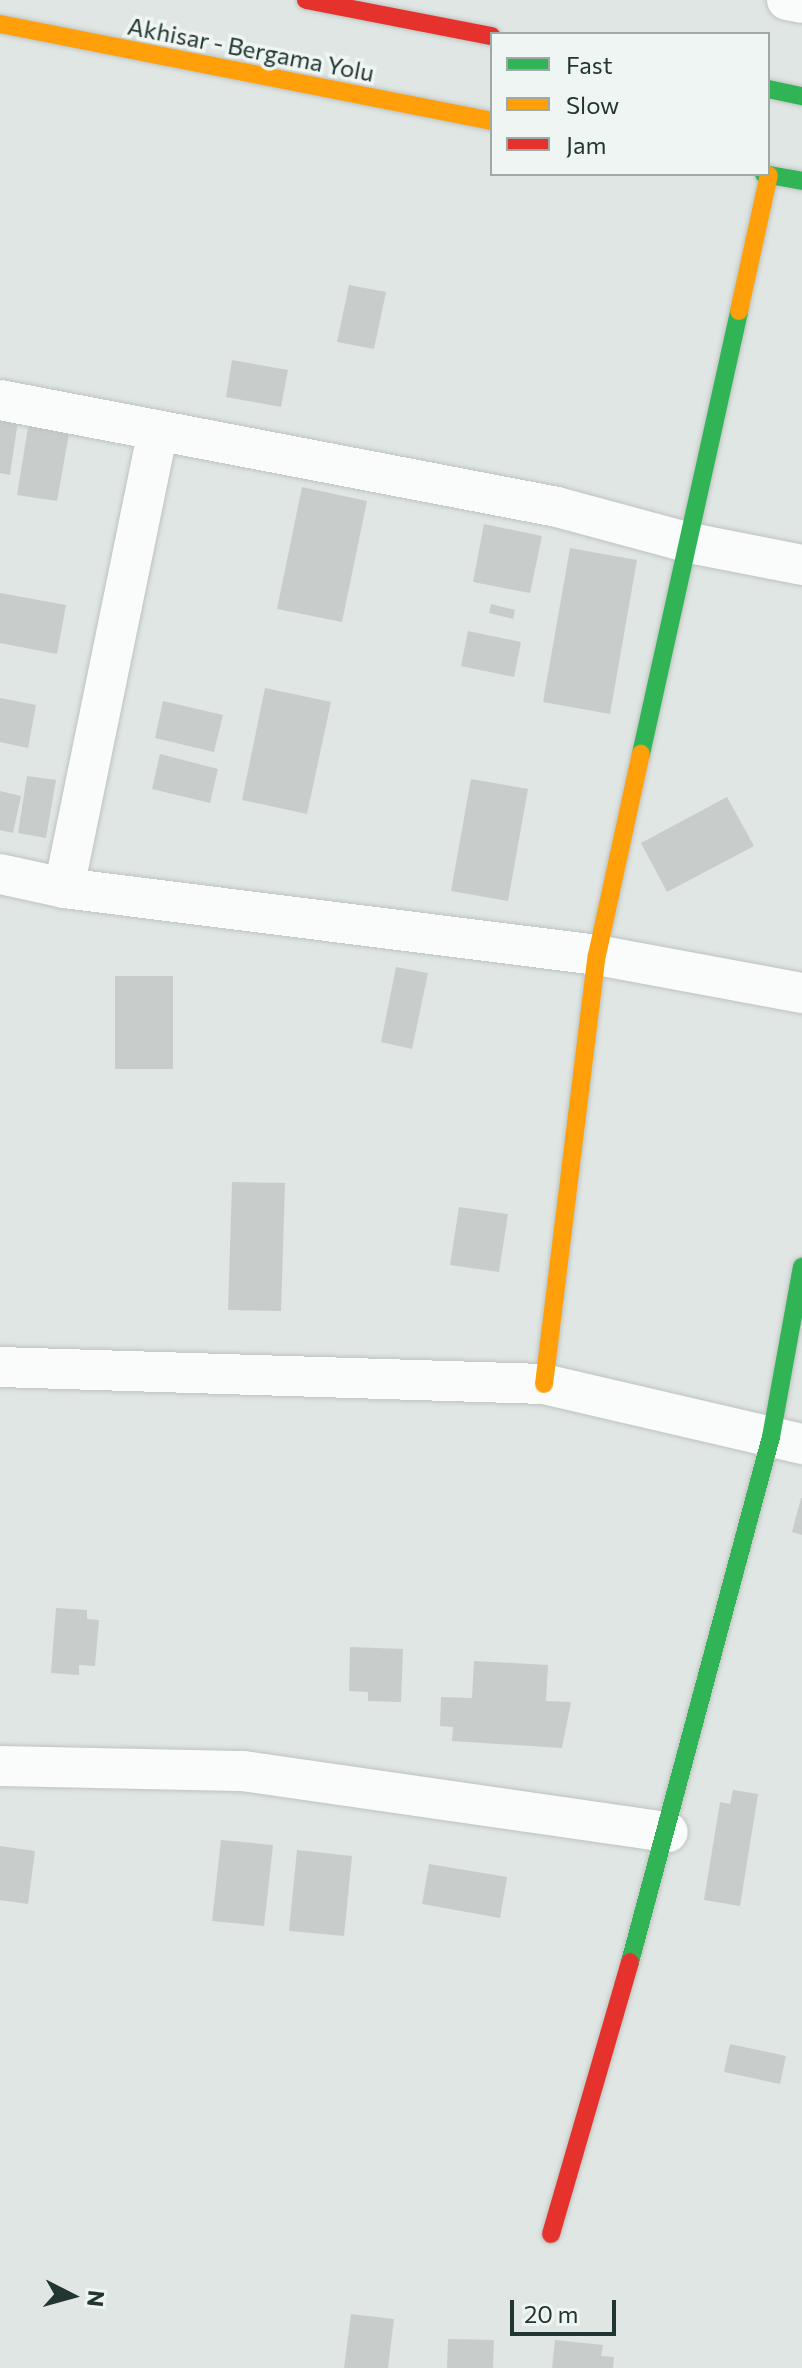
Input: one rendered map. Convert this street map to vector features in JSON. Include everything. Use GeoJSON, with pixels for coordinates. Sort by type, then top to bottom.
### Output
{"type":"FeatureCollection","features":[{"type":"Feature","properties":{"kind":"street"},"geometry":{"type":"LineString","coordinates":[[306,0],[490,36]]}},
{"type":"Feature","properties":{"kind":"street"},"geometry":{"type":"LineString","coordinates":[[787,0],[802,3]]}},
{"type":"Feature","properties":{"kind":"street","name":"Akhisar - Bergama Yolu"},"geometry":{"type":"LineString","coordinates":[[0,24],[490,121]]}},
{"type":"Feature","properties":{"kind":"street"},"geometry":{"type":"LineString","coordinates":[[770,89],[802,96]]}},
{"type":"Feature","properties":{"kind":"street"},"geometry":{"type":"LineString","coordinates":[[770,175],[802,181]]}},
{"type":"Feature","properties":{"kind":"street"},"geometry":{"type":"LineString","coordinates":[[544,1384],[597,955],[690,543],[766,176]]}},
{"type":"Feature","properties":{"kind":"street"},"geometry":{"type":"LineString","coordinates":[[0,400],[557,507],[690,543],[802,565]]}},
{"type":"Feature","properties":{"kind":"street"},"geometry":{"type":"LineString","coordinates":[[64,888],[158,431]]}},
{"type":"Feature","properties":{"kind":"street"},"geometry":{"type":"LineString","coordinates":[[0,874],[64,888],[597,955],[802,993]]}},
{"type":"Feature","properties":{"kind":"street"},"geometry":{"type":"LineString","coordinates":[[551,2234],[787,1440],[802,1267]]}},
{"type":"Feature","properties":{"kind":"street"},"geometry":{"type":"LineString","coordinates":[[0,1367],[544,1384],[787,1440]]}},
{"type":"Feature","properties":{"kind":"street"},"geometry":{"type":"LineString","coordinates":[[0,1766],[243,1771],[668,1832]]}},
{"type":"Feature","properties":{"kind":"building"},"geometry":{"type":"Polygon","coordinates":[[[349,285],[386,292],[374,349],[337,342],[349,285]]]}},
{"type":"Feature","properties":{"kind":"building"},"geometry":{"type":"Polygon","coordinates":[[[232,360],[288,370],[281,407],[226,397],[232,360]]]}},
{"type":"Feature","properties":{"kind":"building"},"geometry":{"type":"Polygon","coordinates":[[[0,419],[18,421],[10,475],[0,473],[0,419]]]}},
{"type":"Feature","properties":{"kind":"building"},"geometry":{"type":"Polygon","coordinates":[[[29,421],[70,428],[57,501],[17,495],[29,421]]]}},
{"type":"Feature","properties":{"kind":"building"},"geometry":{"type":"Polygon","coordinates":[[[302,487],[367,501],[342,622],[277,609],[302,487]]]}},
{"type":"Feature","properties":{"kind":"building"},"geometry":{"type":"Polygon","coordinates":[[[484,524],[542,536],[530,593],[473,582],[484,524]]]}},
{"type":"Feature","properties":{"kind":"building"},"geometry":{"type":"Polygon","coordinates":[[[570,548],[637,560],[610,714],[543,702],[570,548]]]}},
{"type":"Feature","properties":{"kind":"building"},"geometry":{"type":"Polygon","coordinates":[[[0,593],[66,605],[57,654],[0,643],[0,593]]]}},
{"type":"Feature","properties":{"kind":"building"},"geometry":{"type":"Polygon","coordinates":[[[491,604],[515,610],[513,619],[489,613],[491,604]]]}},
{"type":"Feature","properties":{"kind":"building"},"geometry":{"type":"Polygon","coordinates":[[[468,631],[521,642],[514,677],[461,666],[468,631]]]}},
{"type":"Feature","properties":{"kind":"building"},"geometry":{"type":"Polygon","coordinates":[[[265,688],[331,702],[307,814],[242,800],[265,688]]]}},
{"type":"Feature","properties":{"kind":"building"},"geometry":{"type":"Polygon","coordinates":[[[0,698],[36,705],[28,748],[0,742],[0,698]]]}},
{"type":"Feature","properties":{"kind":"building"},"geometry":{"type":"Polygon","coordinates":[[[163,701],[223,715],[214,752],[155,738],[163,701]]]}},
{"type":"Feature","properties":{"kind":"building"},"geometry":{"type":"Polygon","coordinates":[[[160,754],[218,769],[210,803],[152,789],[160,754]]]}},
{"type":"Feature","properties":{"kind":"building"},"geometry":{"type":"Polygon","coordinates":[[[27,776],[56,780],[46,838],[18,833],[27,776]]]}},
{"type":"Feature","properties":{"kind":"building"},"geometry":{"type":"Polygon","coordinates":[[[471,779],[528,789],[508,901],[451,891],[471,779]]]}},
{"type":"Feature","properties":{"kind":"building"},"geometry":{"type":"Polygon","coordinates":[[[0,791],[21,796],[13,833],[0,830],[0,791]]]}},
{"type":"Feature","properties":{"kind":"building"},"geometry":{"type":"Polygon","coordinates":[[[727,797],[754,846],[667,892],[641,843],[727,797]]]}},
{"type":"Feature","properties":{"kind":"building"},"geometry":{"type":"Polygon","coordinates":[[[396,967],[428,973],[412,1049],[381,1042],[396,967]]]}},
{"type":"Feature","properties":{"kind":"building"},"geometry":{"type":"Polygon","coordinates":[[[115,976],[173,976],[173,1069],[115,1069],[115,976]]]}},
{"type":"Feature","properties":{"kind":"building"},"geometry":{"type":"Polygon","coordinates":[[[232,1182],[285,1183],[281,1311],[228,1310],[232,1182]]]}},
{"type":"Feature","properties":{"kind":"building"},"geometry":{"type":"Polygon","coordinates":[[[459,1207],[508,1214],[499,1272],[450,1265],[459,1207]]]}},
{"type":"Feature","properties":{"kind":"building"},"geometry":{"type":"Polygon","coordinates":[[[802,1498],[802,1535],[792,1532],[802,1498]]]}},
{"type":"Feature","properties":{"kind":"building"},"geometry":{"type":"Polygon","coordinates":[[[56,1608],[87,1610],[87,1619],[99,1620],[95,1666],[79,1665],[79,1675],[51,1673],[56,1608]]]}},
{"type":"Feature","properties":{"kind":"building"},"geometry":{"type":"Polygon","coordinates":[[[350,1647],[403,1649],[401,1702],[368,1701],[368,1692],[349,1691],[350,1647]]]}},
{"type":"Feature","properties":{"kind":"building"},"geometry":{"type":"Polygon","coordinates":[[[474,1661],[548,1665],[546,1701],[571,1702],[562,1748],[452,1741],[453,1727],[440,1726],[441,1697],[472,1698],[474,1661]]]}},
{"type":"Feature","properties":{"kind":"building"},"geometry":{"type":"Polygon","coordinates":[[[733,1790],[758,1794],[740,1906],[704,1900],[720,1802],[730,1804],[733,1790]]]}},
{"type":"Feature","properties":{"kind":"building"},"geometry":{"type":"Polygon","coordinates":[[[221,1840],[273,1845],[264,1926],[212,1921],[221,1840]]]}},
{"type":"Feature","properties":{"kind":"building"},"geometry":{"type":"Polygon","coordinates":[[[0,1846],[35,1851],[28,1904],[0,1900],[0,1846]]]}},
{"type":"Feature","properties":{"kind":"building"},"geometry":{"type":"Polygon","coordinates":[[[297,1850],[352,1856],[344,1936],[289,1931],[297,1850]]]}},
{"type":"Feature","properties":{"kind":"building"},"geometry":{"type":"Polygon","coordinates":[[[429,1864],[507,1877],[500,1918],[422,1904],[429,1864]]]}},
{"type":"Feature","properties":{"kind":"building"},"geometry":{"type":"Polygon","coordinates":[[[730,2044],[786,2056],[780,2084],[724,2072],[730,2044]]]}},
{"type":"Feature","properties":{"kind":"building"},"geometry":{"type":"Polygon","coordinates":[[[351,2314],[394,2319],[388,2368],[344,2368],[351,2314]]]}},
{"type":"Feature","properties":{"kind":"building"},"geometry":{"type":"Polygon","coordinates":[[[448,2339],[494,2340],[493,2368],[447,2368],[448,2339]]]}},
{"type":"Feature","properties":{"kind":"building"},"geometry":{"type":"Polygon","coordinates":[[[555,2340],[603,2345],[601,2356],[614,2357],[613,2368],[552,2368],[555,2340]]]}},
{"type":"Feature","properties":{"kind":"traffic: fast"},"geometry":{"type":"LineString","coordinates":[[770,89],[802,96]]}},
{"type":"Feature","properties":{"kind":"traffic: fast"},"geometry":{"type":"LineString","coordinates":[[770,175],[802,181]]}},
{"type":"Feature","properties":{"kind":"traffic: fast"},"geometry":{"type":"LineString","coordinates":[[641,754],[739,311]]}},
{"type":"Feature","properties":{"kind":"traffic: fast"},"geometry":{"type":"LineString","coordinates":[[630,1962],[771,1437],[802,1267]]}},
{"type":"Feature","properties":{"kind":"traffic: slow"},"geometry":{"type":"LineString","coordinates":[[0,24],[490,121]]}},
{"type":"Feature","properties":{"kind":"traffic: slow"},"geometry":{"type":"LineString","coordinates":[[739,311],[769,176]]}},
{"type":"Feature","properties":{"kind":"traffic: slow"},"geometry":{"type":"LineString","coordinates":[[544,1384],[597,955],[641,754]]}},
{"type":"Feature","properties":{"kind":"traffic: jam"},"geometry":{"type":"LineString","coordinates":[[306,0],[490,36]]}},
{"type":"Feature","properties":{"kind":"traffic: jam"},"geometry":{"type":"LineString","coordinates":[[551,2234],[630,1962]]}}]}
